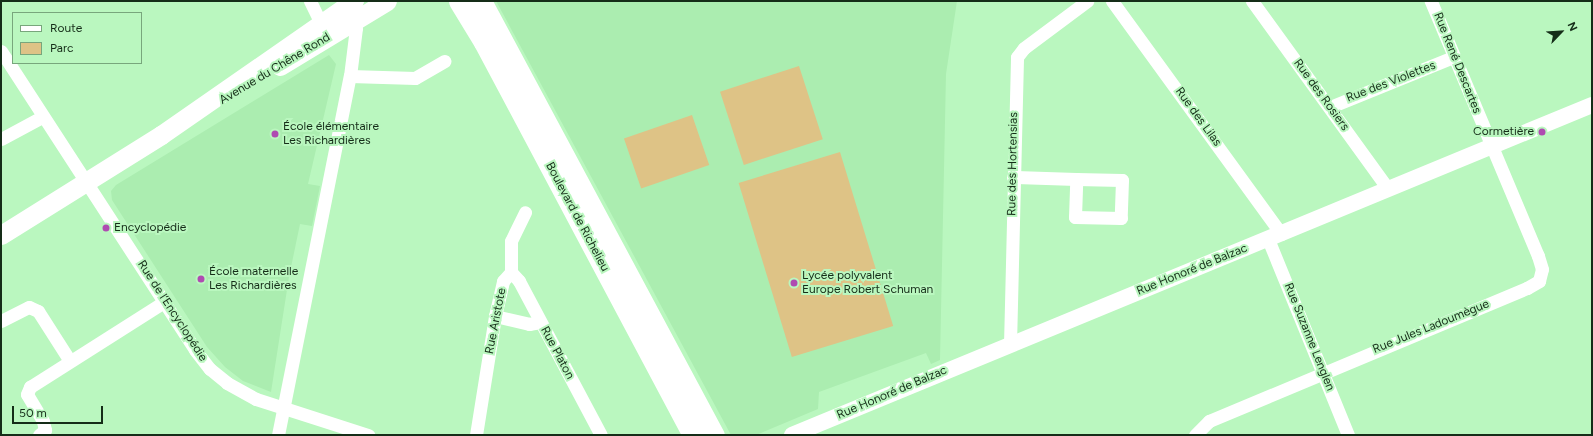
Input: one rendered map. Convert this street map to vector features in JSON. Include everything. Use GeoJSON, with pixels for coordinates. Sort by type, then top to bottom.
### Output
{"type":"FeatureCollection","features":[{"type":"Feature","properties":{"kind":"main road","name":"Avenue du Chêne Rond"},"geometry":{"type":"LineString","coordinates":[[1,235],[87,183],[324,31],[350,11],[387,1]]}},
{"type":"Feature","properties":{"kind":"main road","name":"Boulevard de Richelieu"},"geometry":{"type":"LineString","coordinates":[[459,1],[484,42],[692,435]]}},
{"type":"Feature","properties":{"kind":"main road","name":"Boulevard de Richelieu"},"geometry":{"type":"LineString","coordinates":[[481,1],[714,435]]}},
{"type":"Feature","properties":{"kind":"street"},"geometry":{"type":"LineString","coordinates":[[310,1],[324,31]]}},
{"type":"Feature","properties":{"kind":"street","name":"Rue des Hortensias"},"geometry":{"type":"LineString","coordinates":[[1010,345],[1017,57],[1024,48],[1071,5],[1086,1]]}},
{"type":"Feature","properties":{"kind":"street","name":"Rue des Lilas"},"geometry":{"type":"LineString","coordinates":[[1112,1],[1274,236]]}},
{"type":"Feature","properties":{"kind":"street","name":"Rue des Rosiers"},"geometry":{"type":"LineString","coordinates":[[1252,1],[1388,189]]}},
{"type":"Feature","properties":{"kind":"street","name":"Rue René Descartes"},"geometry":{"type":"LineString","coordinates":[[1431,1],[1453,57],[1492,147]]}},
{"type":"Feature","properties":{"kind":"street"},"geometry":{"type":"LineString","coordinates":[[278,435],[350,76],[356,28],[350,11]]}},
{"type":"Feature","properties":{"kind":"street","name":"Rue de l’Encyclopédie"},"geometry":{"type":"LineString","coordinates":[[1,51],[42,117],[210,369],[227,383],[256,399],[283,409]]}},
{"type":"Feature","properties":{"kind":"street","name":"Rue des Violettes"},"geometry":{"type":"LineString","coordinates":[[1330,107],[1453,57]]}},
{"type":"Feature","properties":{"kind":"street"},"geometry":{"type":"LineString","coordinates":[[350,76],[416,78],[445,61]]}},
{"type":"Feature","properties":{"kind":"street","name":"Rue Honoré de Balzac"},"geometry":{"type":"LineString","coordinates":[[792,435],[1592,105]]}},
{"type":"Feature","properties":{"kind":"street"},"geometry":{"type":"LineString","coordinates":[[1,139],[42,117]]}},
{"type":"Feature","properties":{"kind":"street","name":"Rue Jules Ladoumègue"},"geometry":{"type":"LineString","coordinates":[[1195,435],[1209,421],[1323,372],[1527,288],[1539,281],[1542,269],[1538,256],[1492,147]]}},
{"type":"Feature","properties":{"kind":"street"},"geometry":{"type":"LineString","coordinates":[[1013,177],[1122,180],[1121,218],[1075,217],[1076,179]]}},
{"type":"Feature","properties":{"kind":"street","name":"Rue Aristote"},"geometry":{"type":"LineString","coordinates":[[476,435],[495,316],[503,281],[511,272],[511,241],[525,212]]}},
{"type":"Feature","properties":{"kind":"street","name":"Rue Suzanne Lenglen"},"geometry":{"type":"LineString","coordinates":[[1274,236],[1323,372],[1348,435]]}},
{"type":"Feature","properties":{"kind":"street","name":"Rue Platon"},"geometry":{"type":"LineString","coordinates":[[511,272],[519,281],[601,435]]}},
{"type":"Feature","properties":{"kind":"street"},"geometry":{"type":"LineString","coordinates":[[39,435],[45,430],[43,421],[27,394],[30,387],[164,302]]}},
{"type":"Feature","properties":{"kind":"street"},"geometry":{"type":"LineString","coordinates":[[1,321],[29,306],[38,311],[70,361]]}},
{"type":"Feature","properties":{"kind":"street"},"geometry":{"type":"LineString","coordinates":[[495,316],[529,324],[540,322]]}},
{"type":"Feature","properties":{"kind":"street"},"geometry":{"type":"LineString","coordinates":[[283,409],[368,435]]}},
{"type":"Feature","properties":{"kind":"shaded area","name":"Lycée polyvalent Europe Robert Schuman"},"geometry":{"type":"Polygon","coordinates":[[[496,1],[957,1],[946,74],[940,360],[931,364],[926,353],[819,392],[818,409],[756,435],[731,435],[496,1]]]}},
{"type":"Feature","properties":{"kind":"shaded area"},"geometry":{"type":"Polygon","coordinates":[[[329,55],[336,64],[308,184],[320,186],[312,226],[300,224],[289,277],[271,392],[243,381],[225,367],[207,347],[112,200],[111,191],[116,185],[329,55]]]}},
{"type":"Feature","properties":{"kind":"green space"},"geometry":{"type":"Polygon","coordinates":[[[799,66],[823,139],[744,165],[720,92],[799,66]]]}},
{"type":"Feature","properties":{"kind":"green space"},"geometry":{"type":"Polygon","coordinates":[[[692,115],[709,165],[641,189],[624,138],[692,115]]]}},
{"type":"Feature","properties":{"kind":"green space"},"geometry":{"type":"Polygon","coordinates":[[[840,152],[893,326],[792,357],[739,183],[840,152]]]}},
{"type":"Feature","properties":{"kind":"place","name":"Cormetière"},"geometry":{"type":"Point","coordinates":[1542,132]}},
{"type":"Feature","properties":{"kind":"place","name":"École élémentaire Les Richardières"},"geometry":{"type":"Point","coordinates":[275,134]}},
{"type":"Feature","properties":{"kind":"place","name":"Encyclopédie"},"geometry":{"type":"Point","coordinates":[106,228]}},
{"type":"Feature","properties":{"kind":"place","name":"École maternelle Les Richardières"},"geometry":{"type":"Point","coordinates":[201,279]}},
{"type":"Feature","properties":{"kind":"place","name":"Lycée polyvalent Europe Robert Schuman"},"geometry":{"type":"Point","coordinates":[794,283]}}]}
